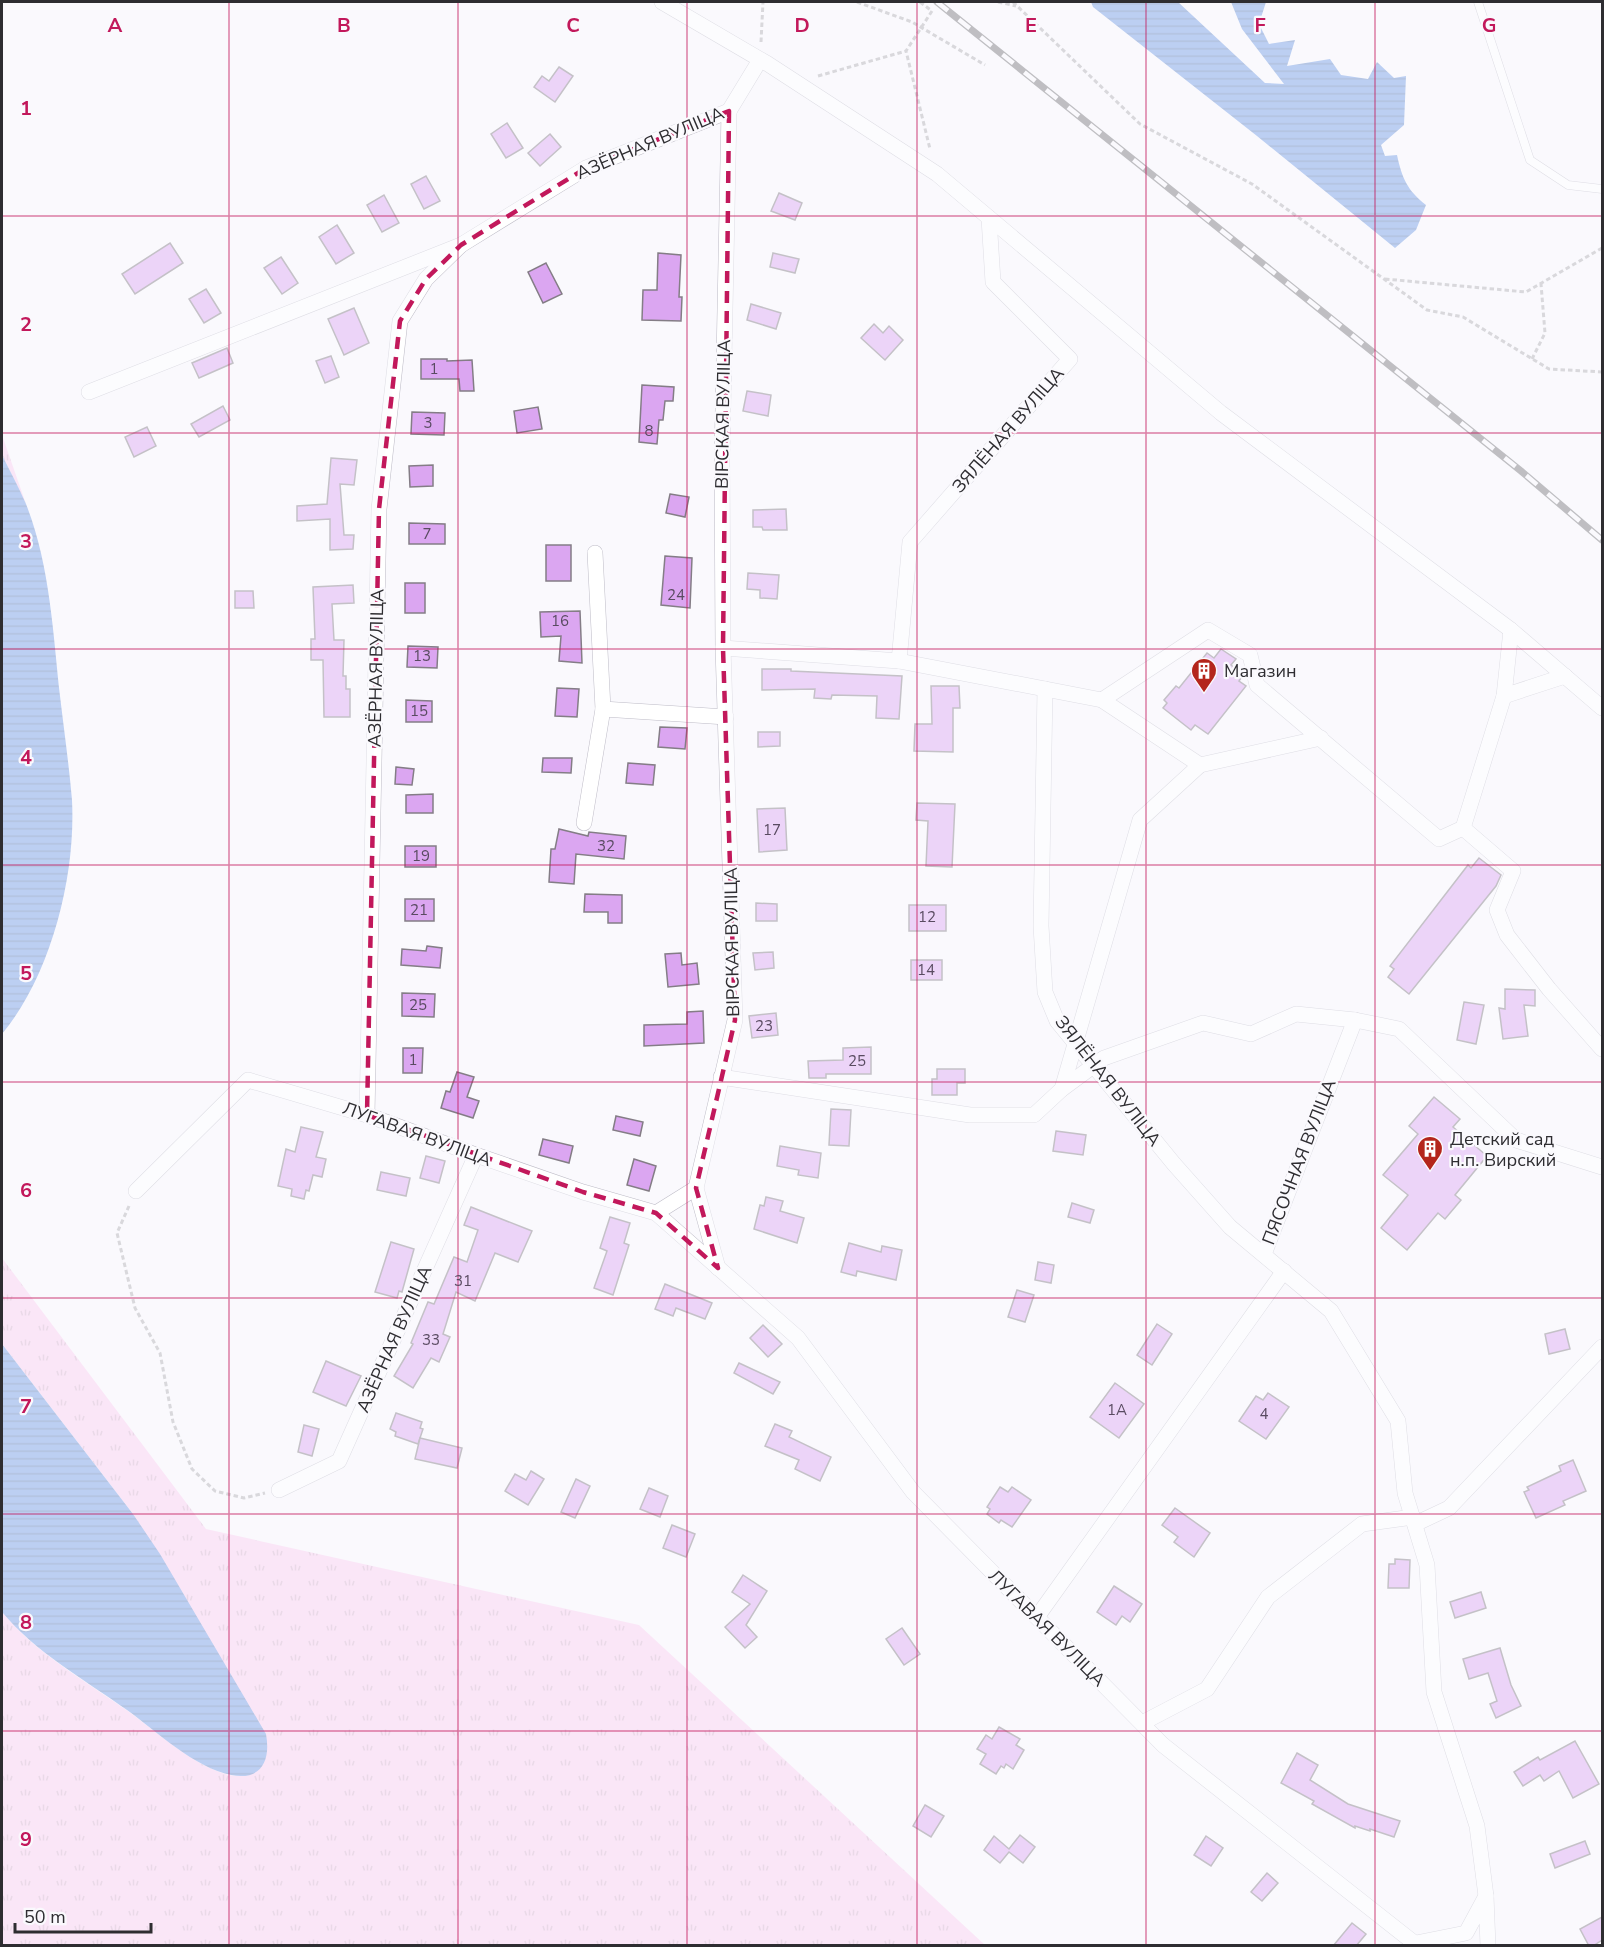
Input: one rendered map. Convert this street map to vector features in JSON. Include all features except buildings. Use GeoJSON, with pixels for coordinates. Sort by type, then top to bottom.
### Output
{"type":"FeatureCollection","features":[{"type":"Feature","properties":{"kind":"street"},"geometry":{"type":"LineString","coordinates":[[662,2],[796,82],[937,174],[1221,413],[1511,630],[1602,708]]}},
{"type":"Feature","properties":{"kind":"street","name":"АЗЁРНАЯ ВУЛІЦА"},"geometry":{"type":"LineString","coordinates":[[89,392],[461,245],[586,168],[729,111],[760,60]]}},
{"type":"Feature","properties":{"kind":"street","name":"ВІРСКАЯ ВУЛІЦА"},"geometry":{"type":"LineString","coordinates":[[696,1188],[735,1020],[723,648],[722,459],[729,111]]}},
{"type":"Feature","properties":{"kind":"street","name":"ЗЯЛЁНАЯ ВУЛІЦА"},"geometry":{"type":"LineString","coordinates":[[899,661],[910,542],[1070,359],[993,282],[989,218]]}},
{"type":"Feature","properties":{"kind":"street","name":"АЗЁРНАЯ ВУЛІЦА"},"geometry":{"type":"LineString","coordinates":[[367,1115],[380,497],[400,321],[426,279],[461,245]]}},
{"type":"Feature","properties":{"kind":"street"},"geometry":{"type":"LineString","coordinates":[[584,823],[603,709],[595,553]]}},
{"type":"Feature","properties":{"kind":"street"},"geometry":{"type":"LineString","coordinates":[[1102,700],[1208,630],[1250,655],[1257,685],[1439,839],[1463,828],[1504,696],[1511,630]]}},
{"type":"Feature","properties":{"kind":"street"},"geometry":{"type":"LineString","coordinates":[[723,648],[899,661],[1102,700],[1200,765]]}},
{"type":"Feature","properties":{"kind":"street"},"geometry":{"type":"LineString","coordinates":[[1504,696],[1565,676]]}},
{"type":"Feature","properties":{"kind":"street","name":"ЗЯЛЁНАЯ ВУЛІЦА"},"geometry":{"type":"LineString","coordinates":[[1045,689],[1041,926],[1045,992],[1057,1021],[1174,1164],[1230,1227],[1264,1254]]}},
{"type":"Feature","properties":{"kind":"street"},"geometry":{"type":"LineString","coordinates":[[603,709],[726,717]]}},
{"type":"Feature","properties":{"kind":"street"},"geometry":{"type":"LineString","coordinates":[[1062,1089],[1140,820],[1200,765],[1321,738]]}},
{"type":"Feature","properties":{"kind":"street"},"geometry":{"type":"LineString","coordinates":[[1463,828],[1513,871],[1497,910],[1507,935],[1549,989],[1602,1049]]}},
{"type":"Feature","properties":{"kind":"street"},"geometry":{"type":"LineString","coordinates":[[722,1077],[970,1114],[1034,1116],[1062,1089],[1104,1058],[1203,1023],[1251,1034],[1296,1014],[1355,1020],[1399,1029],[1516,1140],[1602,1167]]}},
{"type":"Feature","properties":{"kind":"street","name":"ПЯСОЧНАЯ ВУЛІЦА"},"geometry":{"type":"LineString","coordinates":[[1355,1020],[1264,1254],[1331,1311],[1398,1421],[1405,1493],[1428,1565],[1434,1692],[1477,1826],[1486,1896],[1488,1946]]}},
{"type":"Feature","properties":{"kind":"street","name":"ЛУГАВАЯ ВУЛІЦА"},"geometry":{"type":"LineString","coordinates":[[136,1191],[248,1080],[367,1115],[583,1192],[656,1213],[798,1338],[913,1492],[1142,1723],[1173,1752],[1417,1945]]}},
{"type":"Feature","properties":{"kind":"street","name":"АЗЁРНАЯ ВУЛІЦА"},"geometry":{"type":"LineString","coordinates":[[279,1491],[339,1461],[476,1155]]}},
{"type":"Feature","properties":{"kind":"street"},"geometry":{"type":"LineString","coordinates":[[656,1213],[696,1188],[718,1268]]}},
{"type":"Feature","properties":{"kind":"street"},"geometry":{"type":"LineString","coordinates":[[1036,1617],[1284,1271]]}},
{"type":"Feature","properties":{"kind":"street"},"geometry":{"type":"LineString","coordinates":[[1142,1723],[1207,1689],[1268,1597],[1362,1524],[1414,1521],[1449,1508],[1602,1347]]}},
{"type":"Feature","properties":{"kind":"street"},"geometry":{"type":"LineString","coordinates":[[1417,1945],[1466,1933],[1486,1896]]}},
{"type":"Feature","properties":{"kind":"lane"},"geometry":{"type":"LineString","coordinates":[[1478,2],[1530,160],[1568,185],[1602,189]]}},
{"type":"Feature","properties":{"kind":"path"},"geometry":{"type":"LineString","coordinates":[[760,60],[763,2]]}},
{"type":"Feature","properties":{"kind":"path"},"geometry":{"type":"LineString","coordinates":[[857,2],[921,28],[985,65]]}},
{"type":"Feature","properties":{"kind":"path"},"geometry":{"type":"LineString","coordinates":[[796,82],[906,51],[932,11],[920,2]]}},
{"type":"Feature","properties":{"kind":"path"},"geometry":{"type":"LineString","coordinates":[[998,2],[1018,6]]}},
{"type":"Feature","properties":{"kind":"path"},"geometry":{"type":"LineString","coordinates":[[1013,2],[1140,124],[1252,184],[1427,310],[1463,316],[1549,369],[1602,372]]}},
{"type":"Feature","properties":{"kind":"path"},"geometry":{"type":"LineString","coordinates":[[906,51],[937,174]]}},
{"type":"Feature","properties":{"kind":"path"},"geometry":{"type":"LineString","coordinates":[[1384,279],[1526,292],[1602,248]]}},
{"type":"Feature","properties":{"kind":"path"},"geometry":{"type":"LineString","coordinates":[[1532,358],[1545,333],[1540,284]]}},
{"type":"Feature","properties":{"kind":"path"},"geometry":{"type":"LineString","coordinates":[[136,1191],[117,1233],[135,1308],[160,1353],[173,1422],[192,1469],[215,1491],[244,1498],[279,1491]]}},
{"type":"Feature","properties":{"kind":"highlighted area"},"geometry":{"type":"Polygon","coordinates":[[[729,111],[723,648],[735,1020],[696,1188],[718,1268],[656,1213],[583,1192],[367,1115],[379,509],[400,321],[426,279],[461,245],[586,168],[729,111]]]}},
{"type":"Feature","properties":{"kind":"green space"},"geometry":{"type":"Polygon","coordinates":[[[2,435],[26,504],[2,455],[2,435]]]}},
{"type":"Feature","properties":{"kind":"green space"},"geometry":{"type":"Polygon","coordinates":[[[2,1258],[206,1529],[639,1625],[985,1945],[2,1945],[2,1612],[15,1627],[45,1653],[189,1756],[216,1771],[229,1775],[256,1772],[133,1514],[2,1344],[2,1258]]]}},
{"type":"Feature","properties":{"kind":"water"},"geometry":{"type":"Polygon","coordinates":[[[1091,2],[1178,2],[1265,83],[1284,84],[1242,29],[1231,2],[1266,2],[1259,24],[1269,44],[1295,40],[1287,66],[1330,59],[1341,75],[1368,79],[1377,62],[1394,78],[1406,76],[1404,125],[1381,145],[1385,156],[1397,155],[1406,183],[1426,205],[1416,230],[1395,248],[1093,7],[1091,2]]]}},
{"type":"Feature","properties":{"kind":"water"},"geometry":{"type":"Polygon","coordinates":[[[2,455],[26,504],[45,575],[72,800],[72,829],[65,892],[47,954],[19,1010],[2,1034],[2,455]]]}},
{"type":"Feature","properties":{"kind":"water"},"geometry":{"type":"Polygon","coordinates":[[[2,1344],[133,1514],[160,1554],[266,1734],[267,1753],[262,1767],[257,1772],[250,1775],[231,1775],[217,1771],[190,1757],[45,1653],[2,1612],[2,1344]]]}},
{"type":"Feature","properties":{"kind":"railway"},"geometry":{"type":"LineString","coordinates":[[937,2],[1521,471],[1602,540]]}},
{"type":"Feature","properties":{"kind":"place","name":"Магазин"},"geometry":{"type":"Point","coordinates":[1204,694]}},
{"type":"Feature","properties":{"kind":"place","name":"Детский сад н.п. Вирский"},"geometry":{"type":"Point","coordinates":[1430,1172]}}]}
